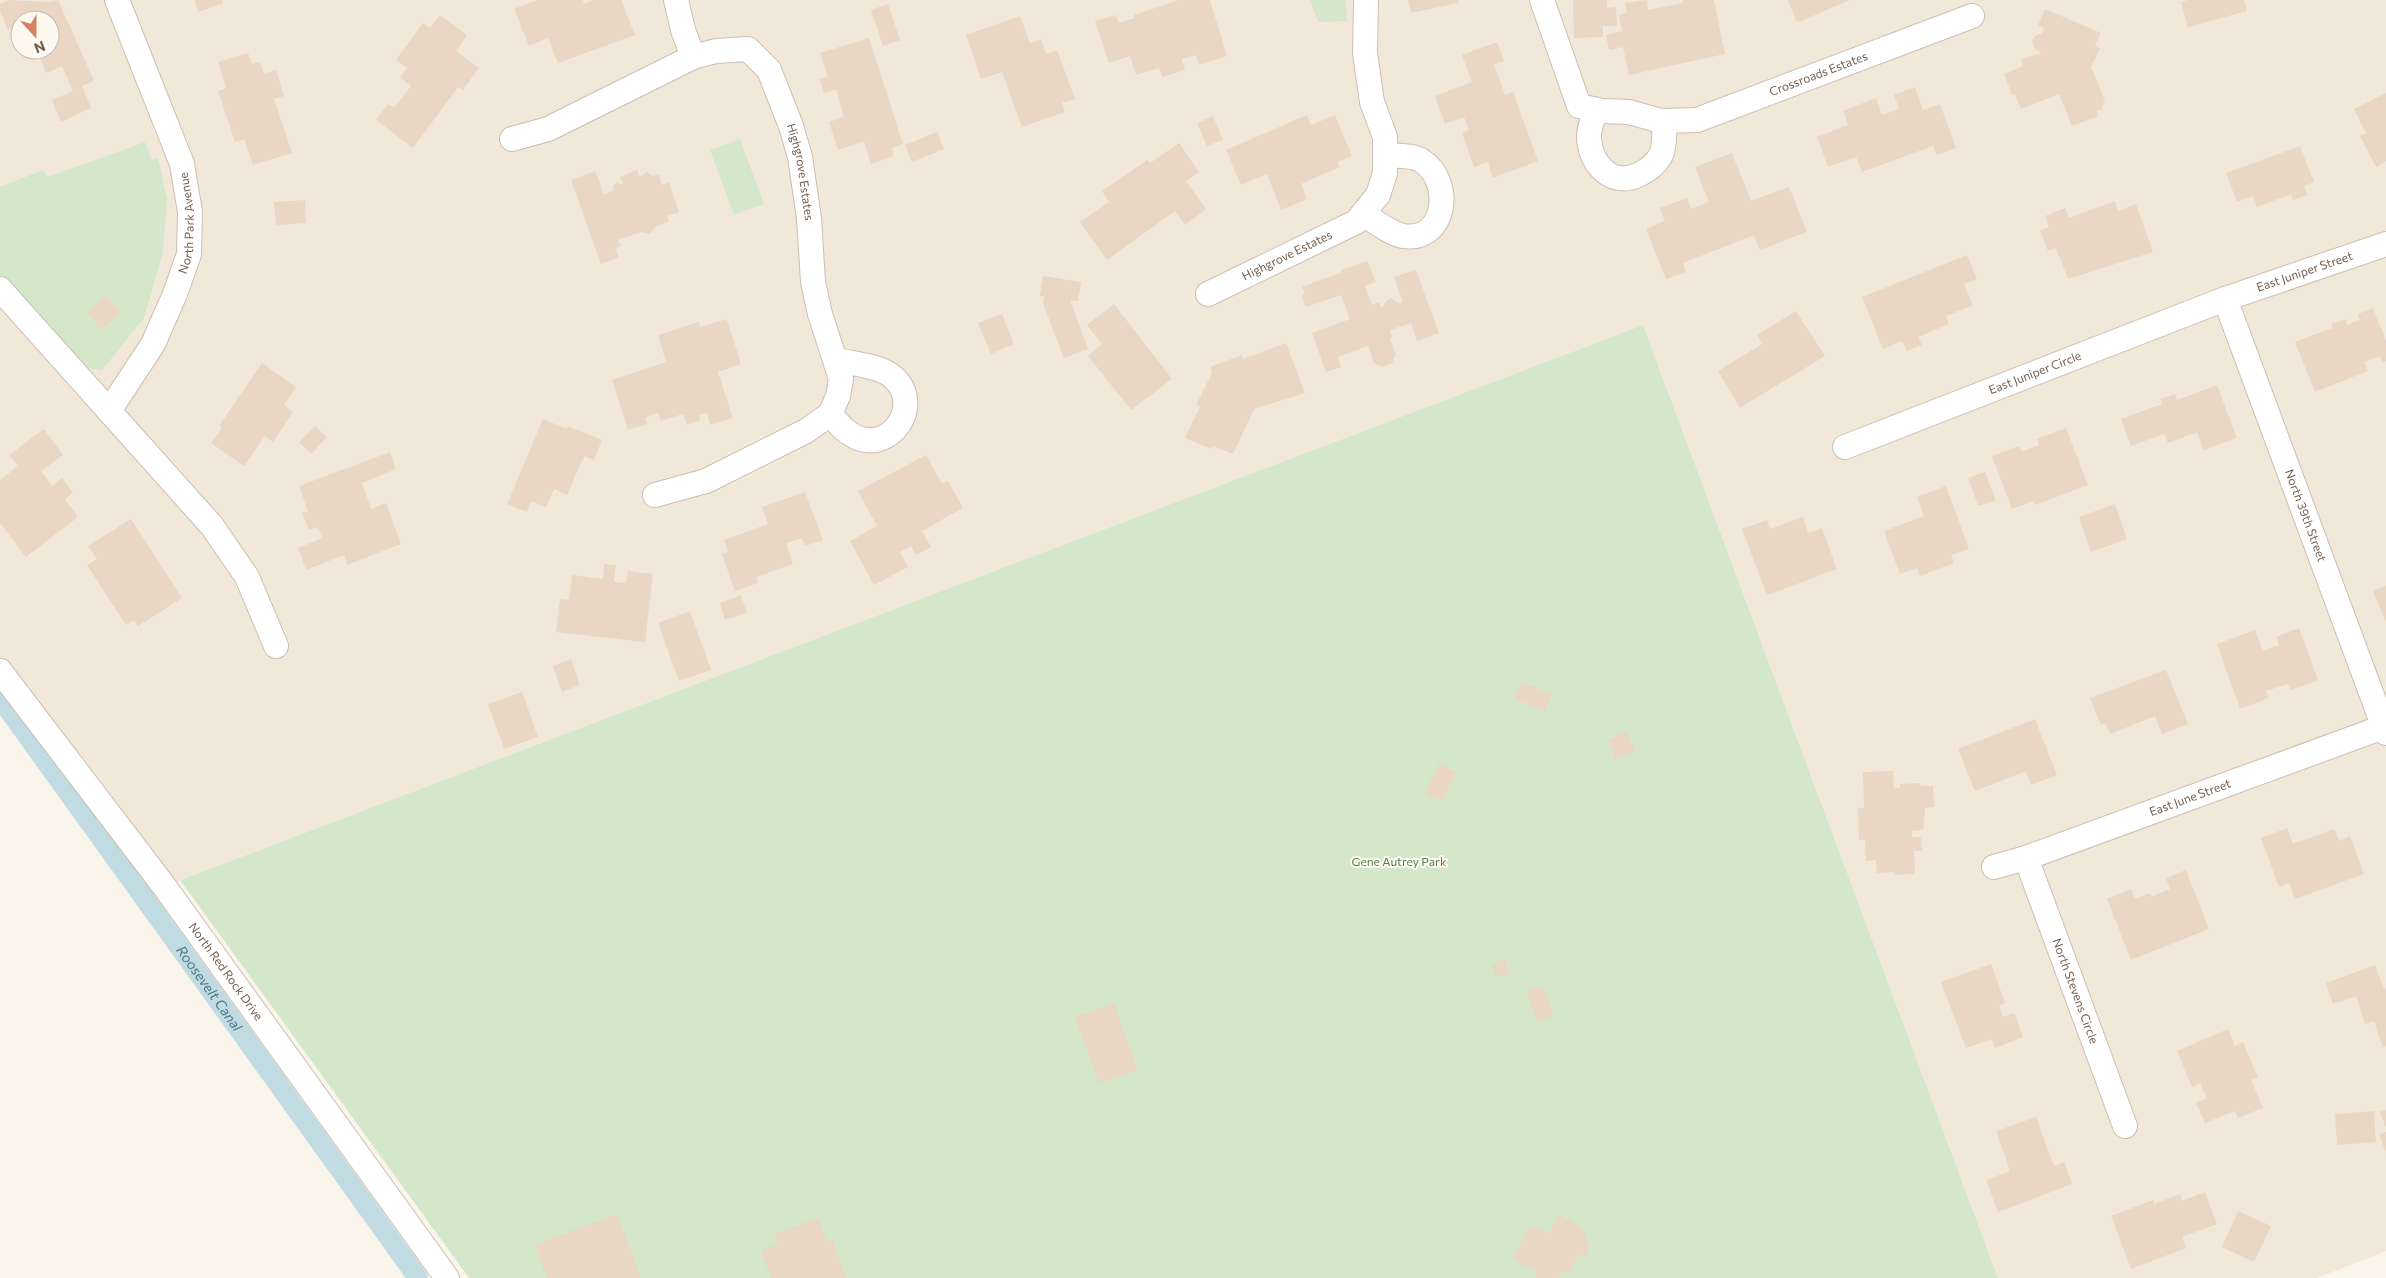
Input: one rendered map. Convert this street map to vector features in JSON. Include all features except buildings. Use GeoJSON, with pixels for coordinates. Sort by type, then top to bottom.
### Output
{"type":"FeatureCollection","features":[{"type":"Feature","properties":{"kind":"street","name":"North Park Avenue"},"geometry":{"type":"LineString","coordinates":[[109,411],[153,344],[175,294],[189,254],[190,228],[190,212],[182,164],[118,0]]}},
{"type":"Feature","properties":{"kind":"street"},"geometry":{"type":"LineString","coordinates":[[676,0],[683,30],[693,57]]}},
{"type":"Feature","properties":{"kind":"street","name":"Highgrove Estates"},"geometry":{"type":"LineString","coordinates":[[1208,294],[1356,222],[1378,195],[1384,173],[1385,137],[1372,102],[1365,53],[1366,0]]}},
{"type":"Feature","properties":{"kind":"street","name":"Crossroads Estates"},"geometry":{"type":"LineString","coordinates":[[1542,0],[1579,106],[1596,110],[1629,112],[1665,121],[1697,120],[1972,16]]}},
{"type":"Feature","properties":{"kind":"street","name":"Highgrove Estates"},"geometry":{"type":"LineString","coordinates":[[512,139],[548,129],[693,57],[716,51],[748,49],[768,70],[791,126],[800,157],[809,218],[813,282],[825,332],[837,360],[841,379],[838,396],[830,414]]}},
{"type":"Feature","properties":{"kind":"street"},"geometry":{"type":"LineString","coordinates":[[1596,110],[1590,132],[1592,152],[1601,170],[1614,179],[1629,179],[1654,165],[1662,154],[1665,121]]}},
{"type":"Feature","properties":{"kind":"street"},"geometry":{"type":"LineString","coordinates":[[1363,214],[1403,236],[1418,235],[1434,226],[1442,208],[1444,194],[1431,168],[1421,159],[1385,155]]}},
{"type":"Feature","properties":{"kind":"street","name":"East Juniper Street"},"geometry":{"type":"LineString","coordinates":[[2225,299],[2386,244]]}},
{"type":"Feature","properties":{"kind":"street"},"geometry":{"type":"LineString","coordinates":[[0,289],[212,526],[247,577],[276,646]]}},
{"type":"Feature","properties":{"kind":"street","name":"East Juniper Circle"},"geometry":{"type":"LineString","coordinates":[[1845,447],[2225,299]]}},
{"type":"Feature","properties":{"kind":"street","name":"North 39th Street"},"geometry":{"type":"LineString","coordinates":[[2225,299],[2385,728]]}},
{"type":"Feature","properties":{"kind":"street"},"geometry":{"type":"LineString","coordinates":[[655,495],[706,482],[812,428],[830,414],[849,434],[865,440],[880,440],[896,430],[904,413],[906,398],[900,384],[887,373],[837,360]]}},
{"type":"Feature","properties":{"kind":"street","name":"North Red Rock Drive"},"geometry":{"type":"LineString","coordinates":[[0,671],[164,886],[447,1278]]}},
{"type":"Feature","properties":{"kind":"street","name":"East June Street"},"geometry":{"type":"LineString","coordinates":[[1994,867],[2026,858],[2385,728]]}},
{"type":"Feature","properties":{"kind":"street","name":"North Stevens Circle"},"geometry":{"type":"LineString","coordinates":[[2026,858],[2125,1126]]}},
{"type":"Feature","properties":{"kind":"shaded area"},"geometry":{"type":"Polygon","coordinates":[[[0,0],[2386,0],[2386,1251],[2317,1278],[1998,1278],[1643,325],[164,886],[0,671],[0,0]]]}},
{"type":"Feature","properties":{"kind":"green space"},"geometry":{"type":"Polygon","coordinates":[[[1310,0],[1346,0],[1347,21],[1318,22],[1310,0]]]}},
{"type":"Feature","properties":{"kind":"green space"},"geometry":{"type":"Polygon","coordinates":[[[740,139],[764,204],[734,215],[710,150],[740,139]]]}},
{"type":"Feature","properties":{"kind":"green space"},"geometry":{"type":"Polygon","coordinates":[[[145,142],[152,160],[158,158],[167,200],[163,252],[144,318],[102,370],[87,368],[0,278],[0,187],[43,170],[48,177],[145,142]]]}},
{"type":"Feature","properties":{"kind":"green space","name":"Gene Autrey Park"},"geometry":{"type":"Polygon","coordinates":[[[1643,325],[1998,1278],[469,1278],[180,880],[1643,325]]]}},
{"type":"Feature","properties":{"kind":"waterway","name":"Roosevelt Canal"},"geometry":{"type":"LineString","coordinates":[[0,698],[418,1278]]}}]}
